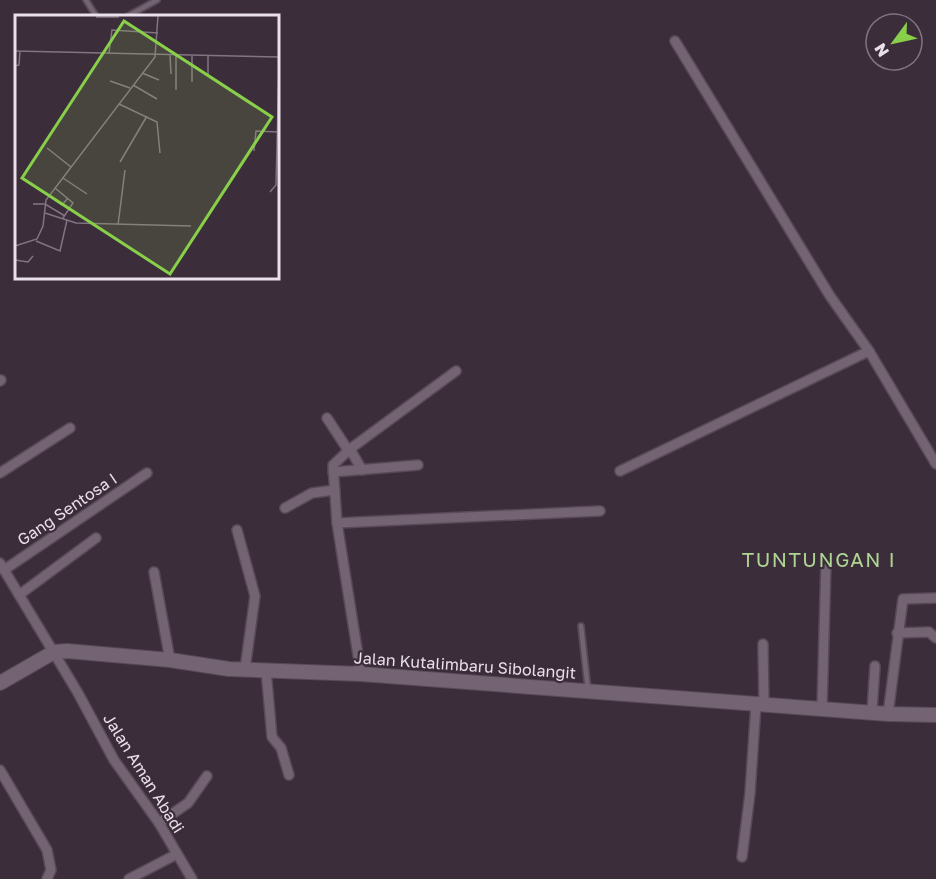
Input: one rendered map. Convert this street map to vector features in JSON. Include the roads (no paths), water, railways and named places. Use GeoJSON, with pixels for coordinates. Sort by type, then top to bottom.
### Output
{"type":"FeatureCollection","features":[{"type":"Feature","properties":{"kind":"street"},"geometry":{"type":"LineString","coordinates":[[675,41],[830,296],[869,351],[936,464]]}},
{"type":"Feature","properties":{"kind":"street"},"geometry":{"type":"LineString","coordinates":[[620,471],[869,351]]}},
{"type":"Feature","properties":{"kind":"street"},"geometry":{"type":"LineString","coordinates":[[361,674],[337,523],[333,472],[337,459],[456,371]]}},
{"type":"Feature","properties":{"kind":"street"},"geometry":{"type":"LineString","coordinates":[[327,418],[362,470]]}},
{"type":"Feature","properties":{"kind":"street"},"geometry":{"type":"LineString","coordinates":[[0,473],[70,428]]}},
{"type":"Feature","properties":{"kind":"street"},"geometry":{"type":"LineString","coordinates":[[333,472],[418,465]]}},
{"type":"Feature","properties":{"kind":"street","name":"Gang Sentosa I"},"geometry":{"type":"LineString","coordinates":[[2,567],[147,473]]}},
{"type":"Feature","properties":{"kind":"street"},"geometry":{"type":"LineString","coordinates":[[285,508],[312,493],[334,490]]}},
{"type":"Feature","properties":{"kind":"street"},"geometry":{"type":"LineString","coordinates":[[337,523],[600,511]]}},
{"type":"Feature","properties":{"kind":"street"},"geometry":{"type":"LineString","coordinates":[[237,530],[255,596],[245,669]]}},
{"type":"Feature","properties":{"kind":"street"},"geometry":{"type":"LineString","coordinates":[[19,595],[96,538]]}},
{"type":"Feature","properties":{"kind":"street"},"geometry":{"type":"LineString","coordinates":[[822,708],[826,562]]}},
{"type":"Feature","properties":{"kind":"street","name":"Jalan Aman Abadi"},"geometry":{"type":"LineString","coordinates":[[2,567],[54,652],[114,760],[159,823],[192,879]]}},
{"type":"Feature","properties":{"kind":"street"},"geometry":{"type":"LineString","coordinates":[[154,572],[170,660]]}},
{"type":"Feature","properties":{"kind":"street"},"geometry":{"type":"LineString","coordinates":[[888,714],[903,599],[936,598]]}},
{"type":"Feature","properties":{"kind":"street"},"geometry":{"type":"LineString","coordinates":[[897,633],[929,633],[936,638]]}},
{"type":"Feature","properties":{"kind":"street"},"geometry":{"type":"LineString","coordinates":[[741,857],[760,704],[763,644]]}},
{"type":"Feature","properties":{"kind":"street"},"geometry":{"type":"LineString","coordinates":[[0,683],[54,652]]}},
{"type":"Feature","properties":{"kind":"street","name":"Jalan Kutalimbaru Sibolangit"},"geometry":{"type":"LineString","coordinates":[[54,652],[170,660],[245,669],[361,674],[535,689],[588,690],[888,714],[936,715]]}},
{"type":"Feature","properties":{"kind":"street"},"geometry":{"type":"LineString","coordinates":[[872,711],[875,666]]}},
{"type":"Feature","properties":{"kind":"street"},"geometry":{"type":"LineString","coordinates":[[266,670],[272,738],[281,748],[290,775]]}},
{"type":"Feature","properties":{"kind":"street"},"geometry":{"type":"LineString","coordinates":[[0,770],[47,850],[51,860],[48,878]]}},
{"type":"Feature","properties":{"kind":"street"},"geometry":{"type":"LineString","coordinates":[[159,823],[188,803],[207,776]]}},
{"type":"Feature","properties":{"kind":"street"},"geometry":{"type":"LineString","coordinates":[[129,879],[177,854]]}},
{"type":"Feature","properties":{"kind":"lane"},"geometry":{"type":"LineString","coordinates":[[86,0],[95,15]]}},
{"type":"Feature","properties":{"kind":"lane"},"geometry":{"type":"LineString","coordinates":[[130,15],[157,0]]}},
{"type":"Feature","properties":{"kind":"lane"},"geometry":{"type":"LineString","coordinates":[[581,626],[588,690]]}},
{"type":"Feature","properties":{"kind":"district","name":"TUNTUNGAN I"},"geometry":{"type":"Point","coordinates":[819,560]}}]}
